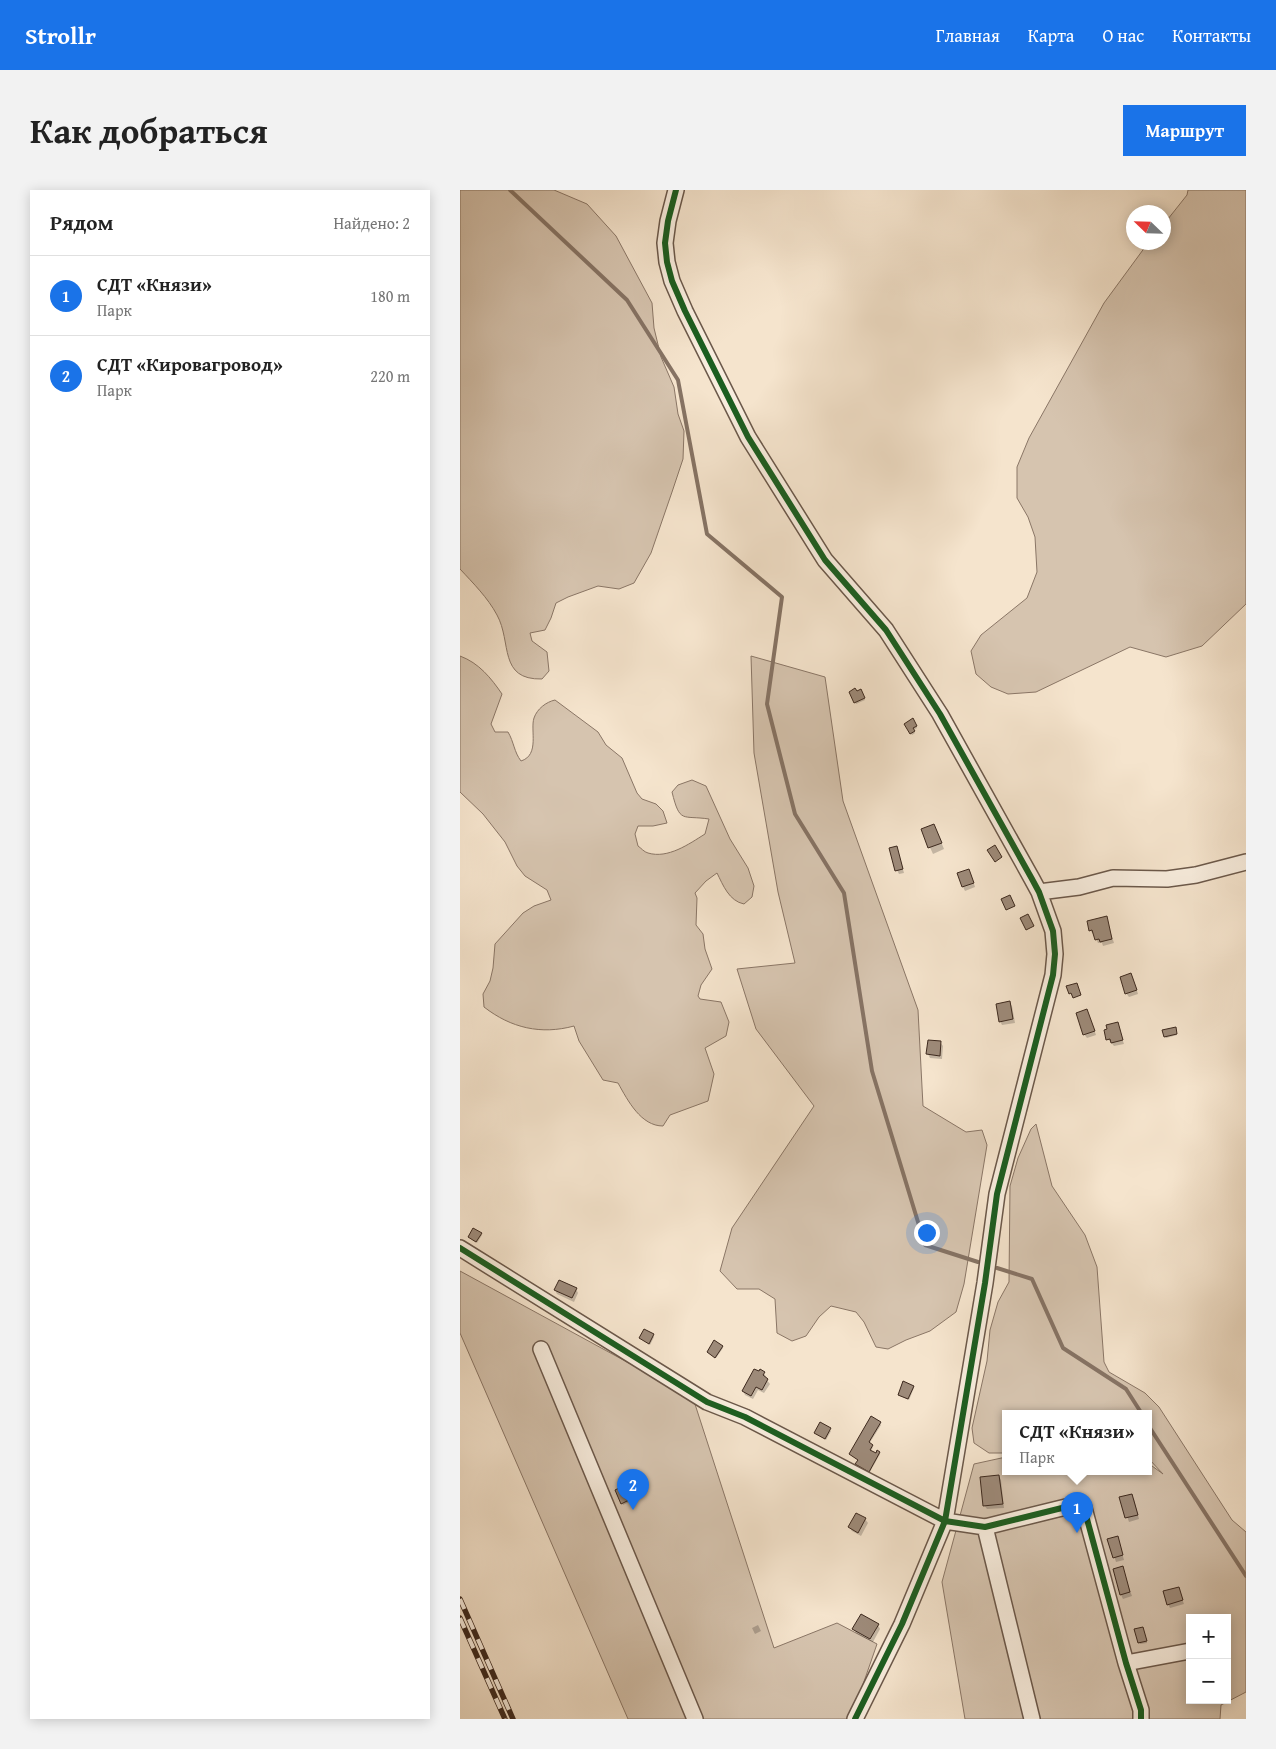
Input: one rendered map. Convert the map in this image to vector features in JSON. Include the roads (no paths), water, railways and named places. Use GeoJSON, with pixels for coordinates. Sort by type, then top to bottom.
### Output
{"type":"FeatureCollection","features":[{"type":"Feature","properties":{"kind":"street"},"geometry":{"type":"LineString","coordinates":[[676,190],[665,243],[672,281],[748,437],[825,560],[886,630],[940,714],[1039,892],[1053,931],[1054,975],[997,1194],[985,1282],[945,1521],[902,1624],[855,1719]]}},
{"type":"Feature","properties":{"kind":"street"},"geometry":{"type":"LineString","coordinates":[[1039,892],[1079,887],[1113,878],[1167,879],[1196,875],[1246,862]]}},
{"type":"Feature","properties":{"kind":"street"},"geometry":{"type":"LineString","coordinates":[[460,1248],[707,1402],[745,1416],[945,1521],[986,1528],[1070,1506],[1084,1508],[1126,1663],[1141,1710],[1141,1719]]}},
{"type":"Feature","properties":{"kind":"street"},"geometry":{"type":"LineString","coordinates":[[541,1350],[695,1719]]}},
{"type":"Feature","properties":{"kind":"street"},"geometry":{"type":"LineString","coordinates":[[986,1528],[1032,1719]]}},
{"type":"Feature","properties":{"kind":"street"},"geometry":{"type":"LineString","coordinates":[[1126,1663],[1186,1652]]}},
{"type":"Feature","properties":{"kind":"waterway"},"geometry":{"type":"LineString","coordinates":[[510,190],[627,300],[678,380],[707,534],[782,597],[767,704],[795,814],[844,893],[872,1071],[925,1245],[978,1262]]}},
{"type":"Feature","properties":{"kind":"waterway"},"geometry":{"type":"LineString","coordinates":[[997,1268],[1032,1279],[1063,1348],[1126,1389],[1139,1410]]}},
{"type":"Feature","properties":{"kind":"waterway"},"geometry":{"type":"LineString","coordinates":[[1152,1431],[1246,1576]]}},
{"type":"Feature","properties":{"kind":"railway"},"geometry":{"type":"LineString","coordinates":[[460,1599],[513,1719]]}},
{"type":"Feature","properties":{"kind":"railway"},"geometry":{"type":"LineString","coordinates":[[460,1618],[505,1719]]}},
{"type":"Feature","properties":{"kind":"place","name":"СДТ «Кировагровод»"},"geometry":{"type":"Point","coordinates":[633,1510]}},
{"type":"Feature","properties":{"kind":"place","name":"СДТ «Князи»"},"geometry":{"type":"Point","coordinates":[1077,1533]}}]}
